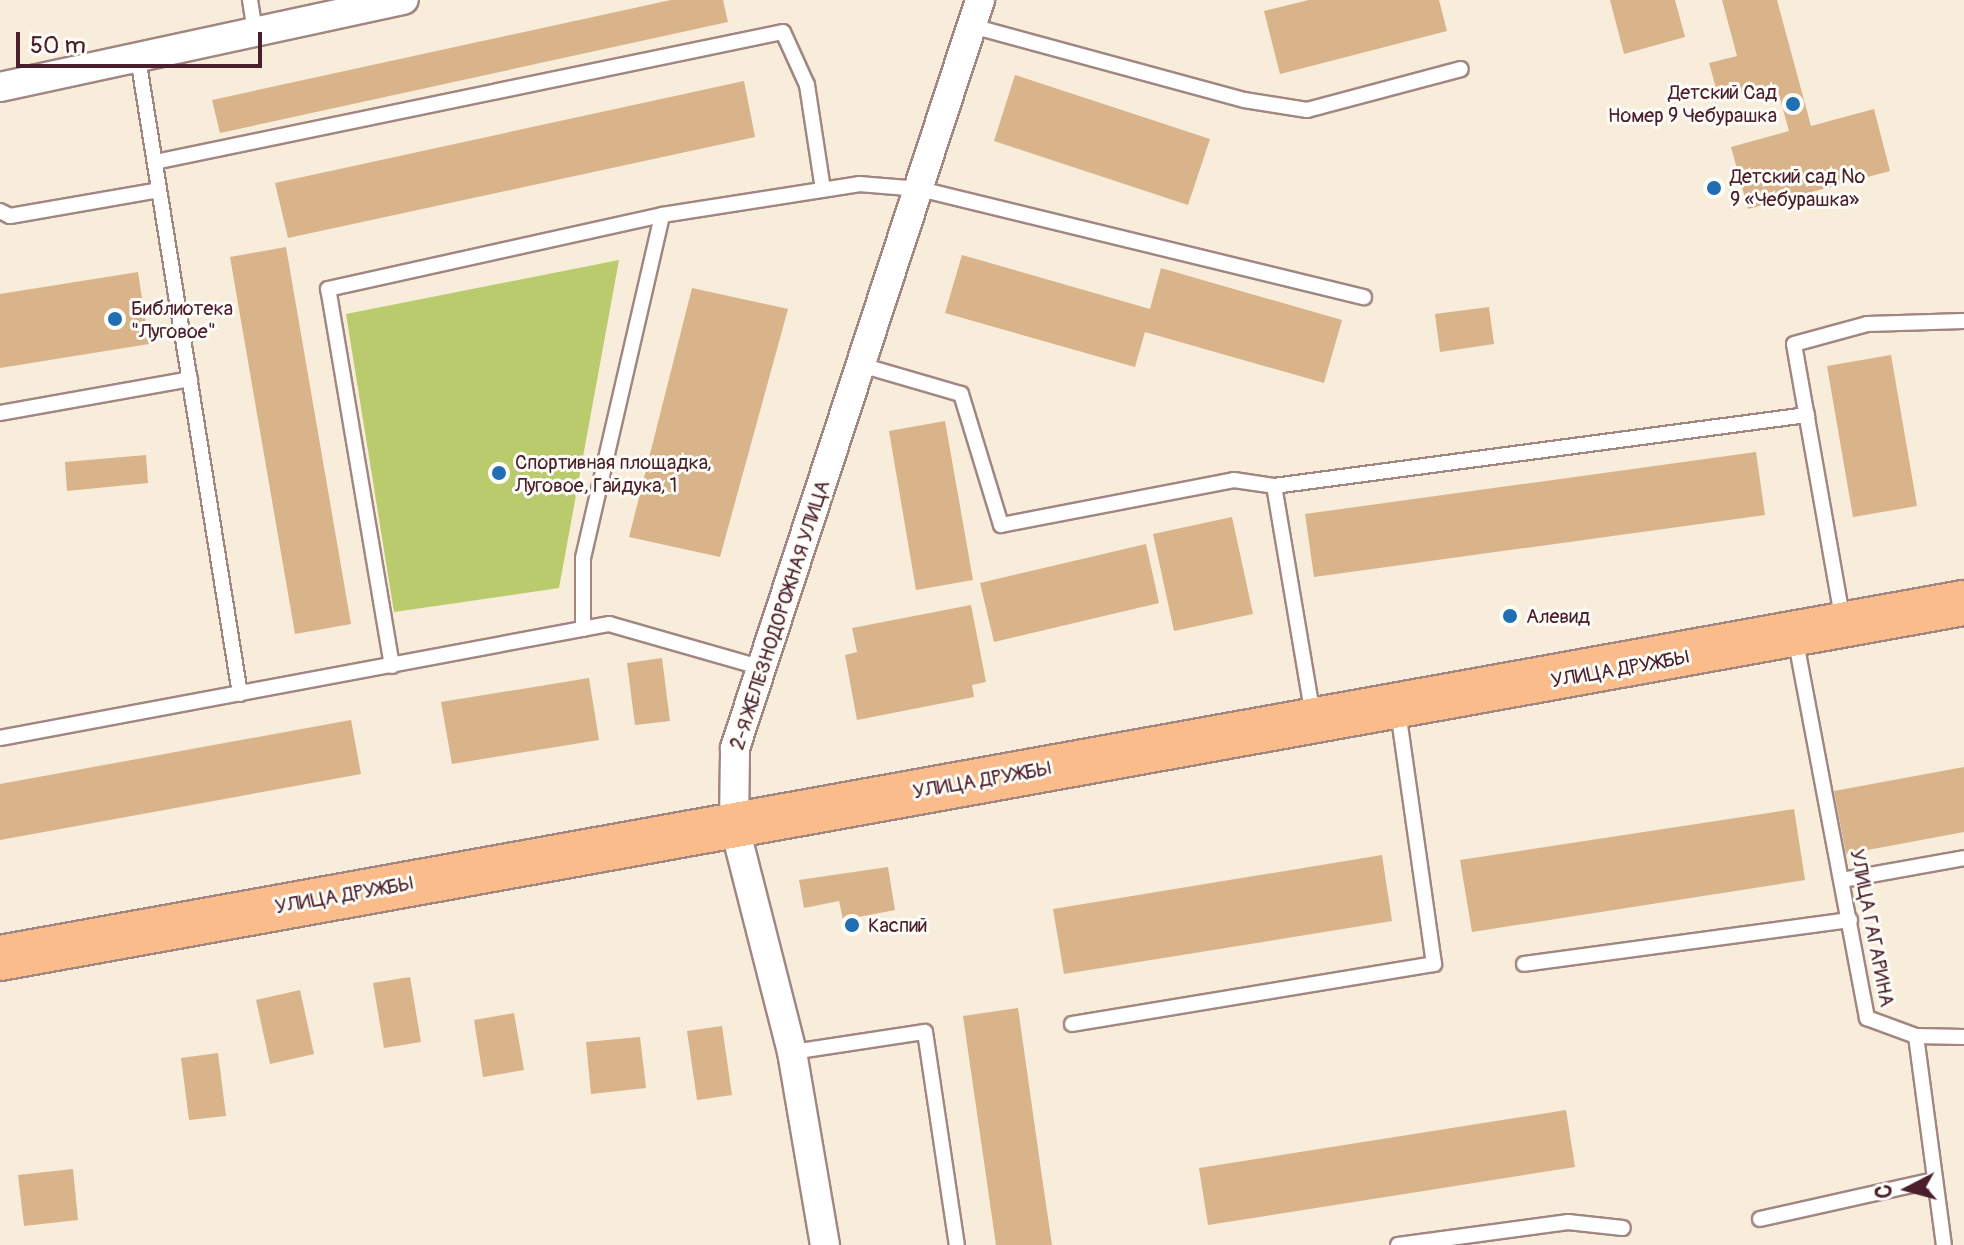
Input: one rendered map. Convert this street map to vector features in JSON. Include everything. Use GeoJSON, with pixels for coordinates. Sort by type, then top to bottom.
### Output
{"type":"FeatureCollection","features":[{"type":"Feature","properties":{"kind":"main road","name":"УЛИЦА ДРУЖБЫ"},"geometry":{"type":"LineString","coordinates":[[0,958],[734,824],[1398,708],[1964,603]]}},
{"type":"Feature","properties":{"kind":"street"},"geometry":{"type":"LineString","coordinates":[[0,87],[404,0]]}},
{"type":"Feature","properties":{"kind":"street","name":"2-Я ЖЕЛЕЗНОДОРОЖНАЯ УЛИЦА"},"geometry":{"type":"LineString","coordinates":[[825,1245],[792,1052],[734,824],[735,748],[976,13]]}},
{"type":"Feature","properties":{"kind":"lane"},"geometry":{"type":"LineString","coordinates":[[250,0],[255,31]]}},
{"type":"Feature","properties":{"kind":"lane"},"geometry":{"type":"LineString","coordinates":[[976,13],[1244,100],[1307,110],[1461,69]]}},
{"type":"Feature","properties":{"kind":"lane"},"geometry":{"type":"LineString","coordinates":[[155,162],[783,32],[807,85],[823,189]]}},
{"type":"Feature","properties":{"kind":"lane"},"geometry":{"type":"LineString","coordinates":[[138,58],[240,694]]}},
{"type":"Feature","properties":{"kind":"lane"},"geometry":{"type":"LineString","coordinates":[[392,666],[328,289],[662,215],[823,189],[920,189],[1364,297]]}},
{"type":"Feature","properties":{"kind":"lane"},"geometry":{"type":"LineString","coordinates":[[0,211],[10,216],[159,190]]}},
{"type":"Feature","properties":{"kind":"lane"},"geometry":{"type":"LineString","coordinates":[[583,629],[583,558],[662,215]]}},
{"type":"Feature","properties":{"kind":"lane"},"geometry":{"type":"LineString","coordinates":[[1844,626],[1794,344],[1867,324],[1964,321]]}},
{"type":"Feature","properties":{"kind":"lane"},"geometry":{"type":"LineString","coordinates":[[861,365],[961,394],[1001,525],[1234,480],[1274,486],[1807,415]]}},
{"type":"Feature","properties":{"kind":"lane"},"geometry":{"type":"LineString","coordinates":[[0,413],[190,379]]}},
{"type":"Feature","properties":{"kind":"lane"},"geometry":{"type":"LineString","coordinates":[[1274,486],[1314,722]]}},
{"type":"Feature","properties":{"kind":"lane"},"geometry":{"type":"LineString","coordinates":[[0,738],[609,624],[762,668]]}},
{"type":"Feature","properties":{"kind":"lane","name":"УЛИЦА ГАГАРИНА"},"geometry":{"type":"LineString","coordinates":[[1795,636],[1867,1018],[1916,1036]]}},
{"type":"Feature","properties":{"kind":"lane"},"geometry":{"type":"LineString","coordinates":[[1072,1024],[1434,964],[1398,708]]}},
{"type":"Feature","properties":{"kind":"lane"},"geometry":{"type":"LineString","coordinates":[[1842,880],[1964,858]]}},
{"type":"Feature","properties":{"kind":"lane"},"geometry":{"type":"LineString","coordinates":[[1524,964],[1850,920]]}},
{"type":"Feature","properties":{"kind":"lane"},"geometry":{"type":"LineString","coordinates":[[792,1052],[925,1032],[957,1245]]}},
{"type":"Feature","properties":{"kind":"lane"},"geometry":{"type":"LineString","coordinates":[[1944,1245],[1916,1036],[1964,1037]]}},
{"type":"Feature","properties":{"kind":"lane"},"geometry":{"type":"LineString","coordinates":[[1760,1219],[1935,1180]]}},
{"type":"Feature","properties":{"kind":"lane"},"geometry":{"type":"LineString","coordinates":[[1398,1245],[1568,1222],[1623,1228]]}},
{"type":"Feature","properties":{"kind":"green space"},"geometry":{"type":"Polygon","coordinates":[[[619,260],[559,588],[394,612],[346,314],[619,260]]]}},
{"type":"Feature","properties":{"kind":"building"},"geometry":{"type":"Polygon","coordinates":[[[671,0],[723,0],[728,22],[220,133],[212,100],[671,0]]]}},
{"type":"Feature","properties":{"kind":"building"},"geometry":{"type":"Polygon","coordinates":[[[1309,0],[1439,0],[1447,31],[1280,74],[1264,11],[1309,0]]]}},
{"type":"Feature","properties":{"kind":"building","name":"Детский Сад Номер 9 Чебурашка"},"geometry":{"type":"Polygon","coordinates":[[[1610,0],[1675,0],[1685,37],[1624,54],[1610,0]]]}},
{"type":"Feature","properties":{"kind":"building","name":"Детский Сад Номер 9 Чебурашка"},"geometry":{"type":"Polygon","coordinates":[[[1722,0],[1777,0],[1811,126],[1874,109],[1890,171],[1748,209],[1731,147],[1789,131],[1776,84],[1719,99],[1709,63],[1737,56],[1722,0]]]}},
{"type":"Feature","properties":{"kind":"building"},"geometry":{"type":"Polygon","coordinates":[[[1015,75],[1210,139],[1188,205],[994,141],[1015,75]]]}},
{"type":"Feature","properties":{"kind":"building"},"geometry":{"type":"Polygon","coordinates":[[[744,81],[755,137],[288,238],[275,183],[744,81]]]}},
{"type":"Feature","properties":{"kind":"building"},"geometry":{"type":"Polygon","coordinates":[[[286,247],[351,624],[295,634],[230,257],[286,247]]]}},
{"type":"Feature","properties":{"kind":"building"},"geometry":{"type":"Polygon","coordinates":[[[962,255],[1150,309],[1161,268],[1342,320],[1324,383],[1145,332],[1135,367],[945,313],[962,255]]]}},
{"type":"Feature","properties":{"kind":"building"},"geometry":{"type":"Polygon","coordinates":[[[138,272],[149,344],[0,368],[0,294],[138,272]]]}},
{"type":"Feature","properties":{"kind":"building"},"geometry":{"type":"Polygon","coordinates":[[[692,288],[788,309],[720,557],[629,537],[692,288]]]}},
{"type":"Feature","properties":{"kind":"building"},"geometry":{"type":"Polygon","coordinates":[[[1489,307],[1494,344],[1440,352],[1435,314],[1489,307]]]}},
{"type":"Feature","properties":{"kind":"building"},"geometry":{"type":"Polygon","coordinates":[[[1891,355],[1917,506],[1853,517],[1827,366],[1891,355]]]}},
{"type":"Feature","properties":{"kind":"building"},"geometry":{"type":"Polygon","coordinates":[[[945,421],[973,580],[916,590],[889,431],[945,421]]]}},
{"type":"Feature","properties":{"kind":"building"},"geometry":{"type":"Polygon","coordinates":[[[1756,452],[1765,515],[1314,577],[1305,514],[1756,452]]]}},
{"type":"Feature","properties":{"kind":"building"},"geometry":{"type":"Polygon","coordinates":[[[146,455],[148,483],[67,491],[65,462],[146,455]]]}},
{"type":"Feature","properties":{"kind":"building"},"geometry":{"type":"Polygon","coordinates":[[[1232,517],[1253,614],[1174,631],[1153,534],[1232,517]]]}},
{"type":"Feature","properties":{"kind":"building"},"geometry":{"type":"Polygon","coordinates":[[[1146,544],[1159,603],[994,642],[980,583],[1146,544]]]}},
{"type":"Feature","properties":{"kind":"building"},"geometry":{"type":"Polygon","coordinates":[[[971,605],[986,682],[972,685],[974,697],[857,720],[845,655],[857,652],[852,628],[971,605]]]}},
{"type":"Feature","properties":{"kind":"building"},"geometry":{"type":"Polygon","coordinates":[[[662,658],[670,721],[635,725],[627,663],[662,658]]]}},
{"type":"Feature","properties":{"kind":"building"},"geometry":{"type":"Polygon","coordinates":[[[589,678],[599,740],[452,764],[441,702],[589,678]]]}},
{"type":"Feature","properties":{"kind":"building"},"geometry":{"type":"Polygon","coordinates":[[[351,720],[361,774],[0,840],[0,784],[351,720]]]}},
{"type":"Feature","properties":{"kind":"building"},"geometry":{"type":"Polygon","coordinates":[[[1964,767],[1964,832],[1846,854],[1834,791],[1964,767]]]}},
{"type":"Feature","properties":{"kind":"building"},"geometry":{"type":"Polygon","coordinates":[[[1794,809],[1805,880],[1472,932],[1460,860],[1794,809]]]}},
{"type":"Feature","properties":{"kind":"building"},"geometry":{"type":"Polygon","coordinates":[[[1382,855],[1392,921],[1064,974],[1053,909],[1382,855]]]}},
{"type":"Feature","properties":{"kind":"building"},"geometry":{"type":"Polygon","coordinates":[[[888,867],[895,910],[843,920],[839,901],[804,908],[799,880],[888,867]]]}},
{"type":"Feature","properties":{"kind":"building"},"geometry":{"type":"Polygon","coordinates":[[[410,977],[421,1042],[384,1048],[373,983],[410,977]]]}},
{"type":"Feature","properties":{"kind":"building"},"geometry":{"type":"Polygon","coordinates":[[[300,990],[314,1054],[270,1064],[256,1000],[300,990]]]}},
{"type":"Feature","properties":{"kind":"building"},"geometry":{"type":"Polygon","coordinates":[[[1018,1008],[1052,1245],[996,1245],[963,1016],[1018,1008]]]}},
{"type":"Feature","properties":{"kind":"building"},"geometry":{"type":"Polygon","coordinates":[[[514,1013],[524,1070],[483,1077],[474,1020],[514,1013]]]}},
{"type":"Feature","properties":{"kind":"building"},"geometry":{"type":"Polygon","coordinates":[[[722,1026],[732,1095],[697,1100],[687,1031],[722,1026]]]}},
{"type":"Feature","properties":{"kind":"building"},"geometry":{"type":"Polygon","coordinates":[[[640,1037],[646,1088],[591,1094],[586,1042],[640,1037]]]}},
{"type":"Feature","properties":{"kind":"building"},"geometry":{"type":"Polygon","coordinates":[[[218,1053],[226,1116],[189,1120],[181,1058],[218,1053]]]}},
{"type":"Feature","properties":{"kind":"building"},"geometry":{"type":"Polygon","coordinates":[[[1566,1110],[1575,1167],[1208,1225],[1199,1168],[1566,1110]]]}},
{"type":"Feature","properties":{"kind":"building"},"geometry":{"type":"Polygon","coordinates":[[[73,1169],[78,1220],[24,1226],[18,1175],[73,1169]]]}},
{"type":"Feature","properties":{"kind":"place","name":"Детский Сад Номер 9 Чебурашка"},"geometry":{"type":"Point","coordinates":[1793,104]}},
{"type":"Feature","properties":{"kind":"place","name":"Детский сад № 9 «Чебурашка»"},"geometry":{"type":"Point","coordinates":[1714,188]}},
{"type":"Feature","properties":{"kind":"place","name":"Библиотека \"Луговое\""},"geometry":{"type":"Point","coordinates":[115,319]}},
{"type":"Feature","properties":{"kind":"place","name":"Спортивная площадка, Луговое, Гайдука, 1"},"geometry":{"type":"Point","coordinates":[499,473]}},
{"type":"Feature","properties":{"kind":"place","name":"Алевид"},"geometry":{"type":"Point","coordinates":[1510,616]}},
{"type":"Feature","properties":{"kind":"place","name":"Каспий"},"geometry":{"type":"Point","coordinates":[852,925]}}]}
